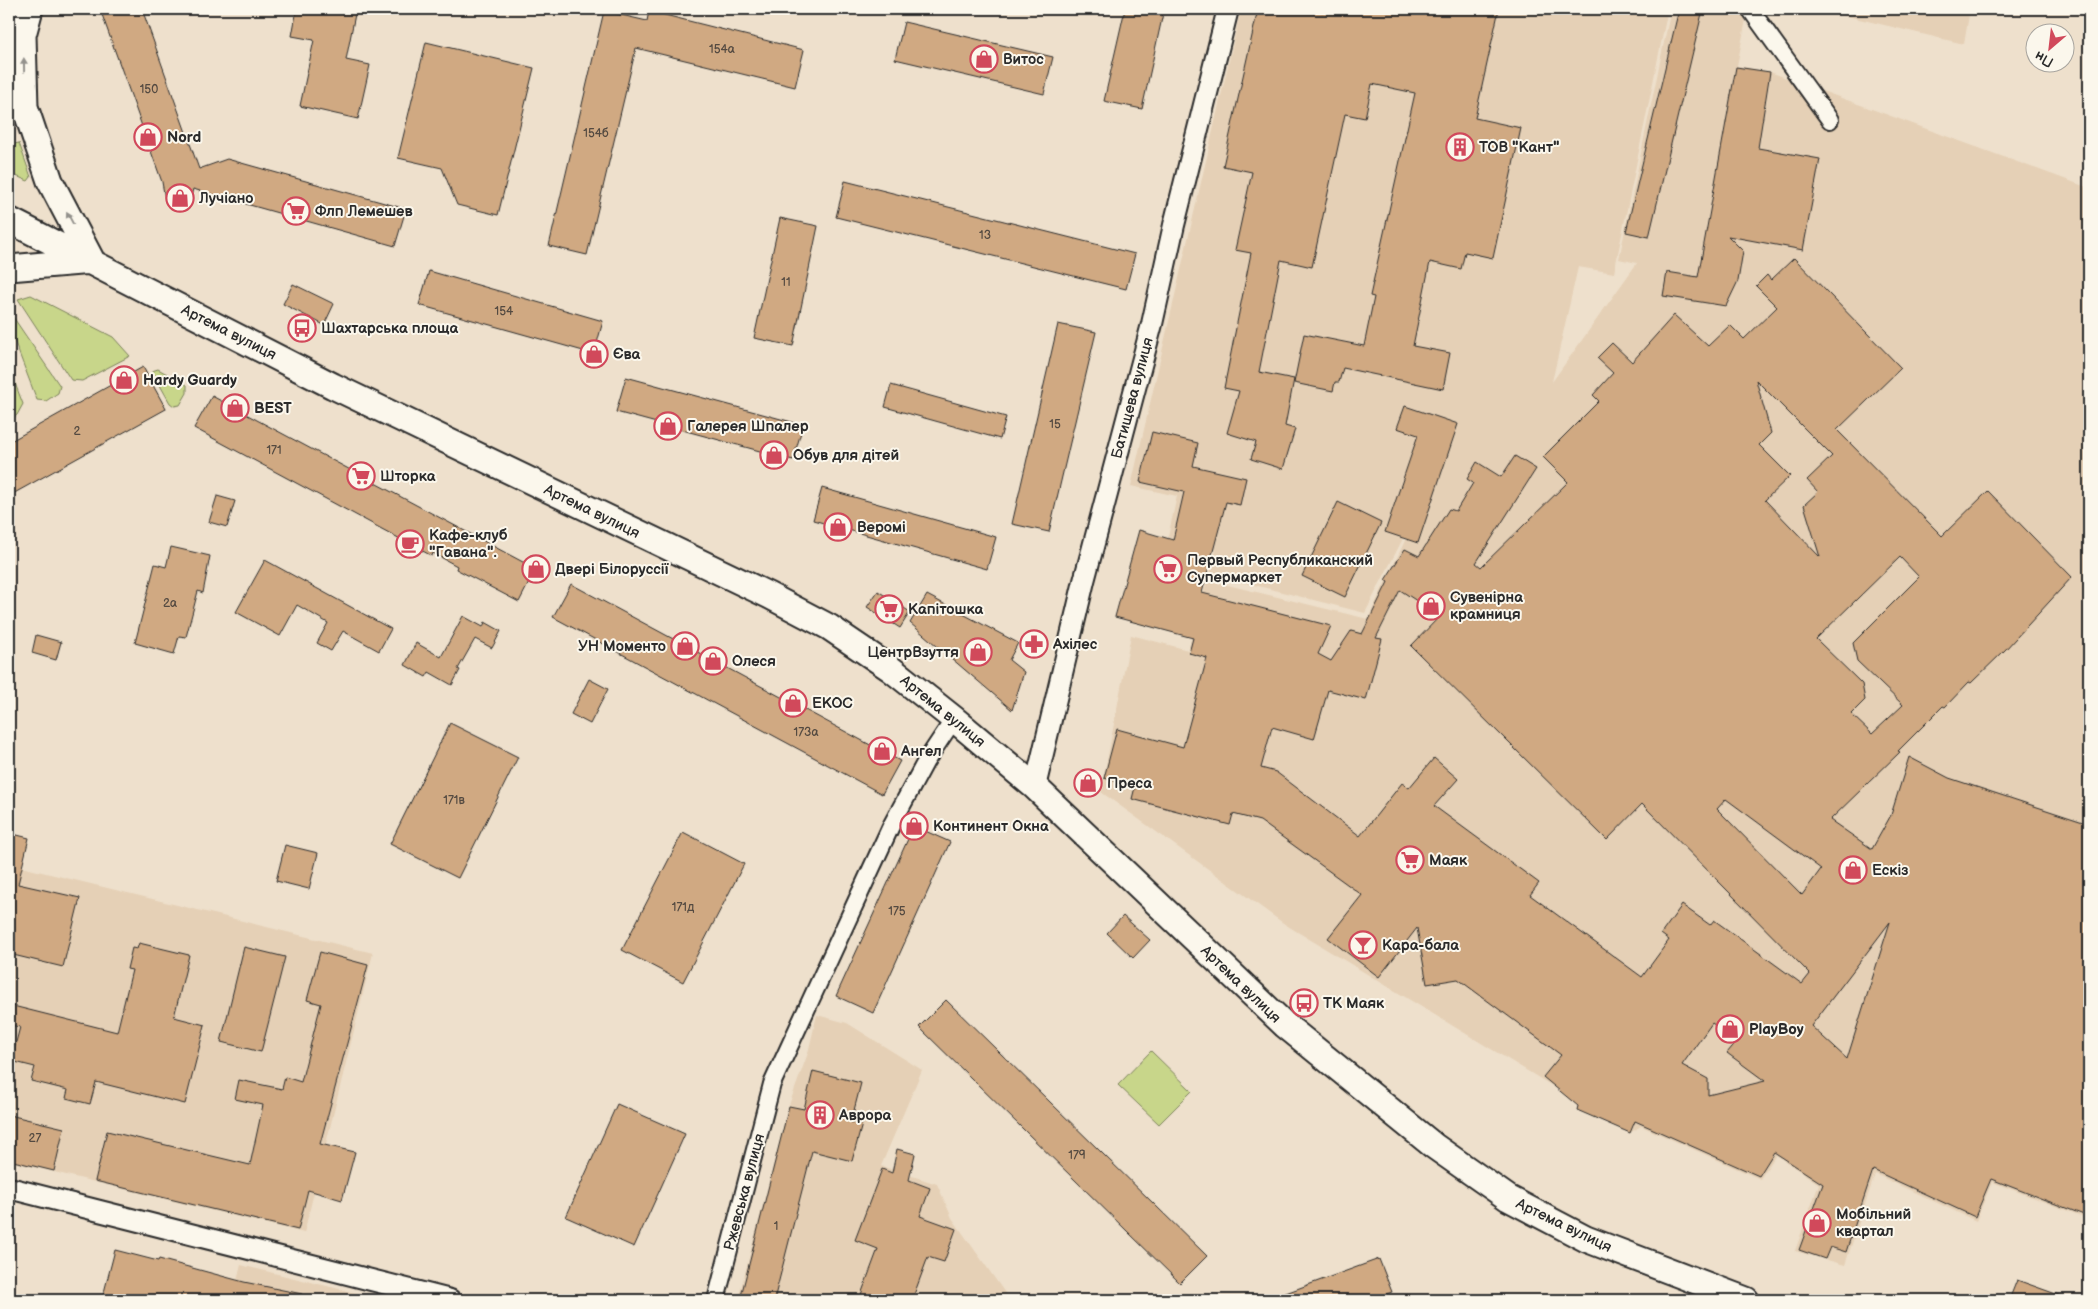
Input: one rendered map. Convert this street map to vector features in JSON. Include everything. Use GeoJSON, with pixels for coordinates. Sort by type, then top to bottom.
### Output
{"type":"FeatureCollection","features":[{"type":"Feature","properties":{"kind":"main road"},"geometry":{"type":"LineString","coordinates":[[9,268],[92,261],[50,181],[25,108],[23,35],[30,9]]}},
{"type":"Feature","properties":{"kind":"main road","name":"Артема вулиця"},"geometry":{"type":"LineString","coordinates":[[15,221],[326,382],[829,627],[891,668],[1035,788],[1285,1025],[1434,1146],[1508,1198],[1586,1238],[1746,1300]]}},
{"type":"Feature","properties":{"kind":"street","name":"Батищева вулиця"},"geometry":{"type":"LineString","coordinates":[[1035,788],[1084,581],[1152,324],[1174,225],[1228,9]]}},
{"type":"Feature","properties":{"kind":"street"},"geometry":{"type":"LineString","coordinates":[[1750,9],[1830,120]]}},
{"type":"Feature","properties":{"kind":"street","name":"Ржевська вулиця"},"geometry":{"type":"LineString","coordinates":[[716,1300],[772,1084],[891,826],[926,761],[954,719]]}},
{"type":"Feature","properties":{"kind":"street"},"geometry":{"type":"LineString","coordinates":[[9,1188],[450,1300]]}},
{"type":"Feature","properties":{"kind":"shaded area","name":"Маяк"},"geometry":{"type":"Polygon","coordinates":[[[1241,9],[1668,9],[1614,273],[1578,267],[1552,382],[1637,263],[1619,259],[1671,9],[1748,9],[1737,66],[1770,72],[2089,188],[2089,1219],[1992,1182],[1976,1221],[1875,1174],[1845,1265],[1795,1251],[1819,1184],[1776,1155],[1760,1179],[1641,1126],[1630,1133],[1286,925],[1101,792],[1131,635],[1188,650],[1207,580],[1368,619],[1446,454],[1365,613],[1210,574],[1216,550],[1168,537],[1177,496],[1131,486],[1241,9]]]}},
{"type":"Feature","properties":{"kind":"shaded area"},"geometry":{"type":"Polygon","coordinates":[[[1817,9],[1970,9],[1964,44],[1817,9]]]}},
{"type":"Feature","properties":{"kind":"shaded area"},"geometry":{"type":"Polygon","coordinates":[[[9,864],[373,953],[304,1233],[9,1161],[9,864]]]}},
{"type":"Feature","properties":{"kind":"shaded area"},"geometry":{"type":"Polygon","coordinates":[[[817,1015],[847,1023],[922,1070],[881,1166],[937,1184],[952,1218],[1010,1300],[738,1300],[789,1105],[808,1053],[817,1015]]]}},
{"type":"Feature","properties":{"kind":"shaded area"},"geometry":{"type":"Polygon","coordinates":[[[241,1265],[384,1300],[232,1300],[241,1265]]]}},
{"type":"Feature","properties":{"kind":"green space"},"geometry":{"type":"Polygon","coordinates":[[[19,143],[31,177],[28,181],[9,173],[9,145],[19,143]]]}},
{"type":"Feature","properties":{"kind":"green space"},"geometry":{"type":"Polygon","coordinates":[[[31,295],[113,337],[130,356],[82,381],[71,380],[18,299],[31,295]]]}},
{"type":"Feature","properties":{"kind":"green space"},"geometry":{"type":"Polygon","coordinates":[[[9,311],[60,386],[58,393],[46,401],[37,400],[9,327],[9,311]]]}},
{"type":"Feature","properties":{"kind":"green space"},"geometry":{"type":"Polygon","coordinates":[[[9,368],[23,404],[17,415],[9,420],[9,368]]]}},
{"type":"Feature","properties":{"kind":"green space"},"geometry":{"type":"Polygon","coordinates":[[[158,369],[187,385],[187,393],[180,405],[174,406],[170,403],[152,371],[158,369]]]}},
{"type":"Feature","properties":{"kind":"green space"},"geometry":{"type":"Polygon","coordinates":[[[1151,1051],[1192,1091],[1159,1124],[1118,1085],[1151,1051]]]}},
{"type":"Feature","properties":{"kind":"building"},"geometry":{"type":"Polygon","coordinates":[[[100,9],[142,9],[199,169],[227,159],[406,209],[395,246],[193,189],[190,200],[165,199],[162,182],[100,9]]]}},
{"type":"Feature","properties":{"kind":"building"},"geometry":{"type":"Polygon","coordinates":[[[297,9],[356,9],[346,60],[370,65],[358,119],[300,106],[314,40],[292,36],[297,9]]]}},
{"type":"Feature","properties":{"kind":"building"},"geometry":{"type":"Polygon","coordinates":[[[1125,9],[1164,9],[1142,109],[1104,101],[1125,9]]]}},
{"type":"Feature","properties":{"kind":"building","name":"ТОВ \"Кант\""},"geometry":{"type":"Polygon","coordinates":[[[1258,9],[1307,9],[1323,12],[1324,9],[1499,9],[1475,118],[1521,128],[1493,258],[1465,252],[1461,269],[1430,262],[1413,346],[1450,353],[1443,389],[1343,368],[1339,382],[1335,382],[1333,391],[1294,383],[1304,334],[1364,346],[1374,297],[1370,296],[1415,93],[1372,84],[1365,118],[1345,114],[1312,267],[1281,260],[1259,372],[1294,379],[1285,426],[1295,429],[1283,469],[1251,459],[1256,442],[1227,433],[1239,391],[1224,388],[1251,253],[1235,250],[1252,172],[1223,166],[1258,9]]]}},
{"type":"Feature","properties":{"kind":"building"},"geometry":{"type":"Polygon","coordinates":[[[1679,9],[1703,9],[1649,237],[1626,232],[1679,9]]]}},
{"type":"Feature","properties":{"kind":"building"},"geometry":{"type":"Polygon","coordinates":[[[604,11],[647,21],[649,11],[804,50],[795,87],[636,48],[587,255],[549,246],[604,11]]]}},
{"type":"Feature","properties":{"kind":"building"},"geometry":{"type":"Polygon","coordinates":[[[904,22],[1053,57],[1044,94],[895,59],[904,22]]]}},
{"type":"Feature","properties":{"kind":"building"},"geometry":{"type":"Polygon","coordinates":[[[426,42],[534,68],[498,215],[457,205],[442,168],[398,158],[426,42]]]}},
{"type":"Feature","properties":{"kind":"building"},"geometry":{"type":"Polygon","coordinates":[[[1736,67],[1770,72],[1758,148],[1820,159],[1803,250],[1728,236],[1743,251],[1738,281],[1726,306],[1663,296],[1667,272],[1698,277],[1736,67]]]}},
{"type":"Feature","properties":{"kind":"building"},"geometry":{"type":"Polygon","coordinates":[[[845,181],[1135,254],[1126,289],[836,217],[845,181]]]}},
{"type":"Feature","properties":{"kind":"building"},"geometry":{"type":"Polygon","coordinates":[[[780,218],[818,226],[793,346],[754,338],[780,218]]]}},
{"type":"Feature","properties":{"kind":"building","name":"Маяк"},"geometry":{"type":"Polygon","coordinates":[[[1794,258],[1901,368],[1837,430],[1942,536],[1988,491],[2072,577],[2005,650],[1971,683],[1969,682],[1945,707],[1943,706],[1898,751],[1900,752],[1830,820],[1872,849],[1891,815],[1909,757],[1949,778],[2089,824],[2089,1217],[1991,1179],[1975,1217],[1873,1170],[1846,1252],[1830,1247],[1825,1259],[1799,1250],[1823,1184],[1774,1152],[1759,1176],[1635,1121],[1630,1133],[1577,1110],[1578,1106],[1543,1077],[1561,1055],[1458,979],[1427,984],[1417,928],[1379,977],[1328,938],[1362,895],[1260,821],[1233,814],[1230,825],[1132,799],[1135,787],[1104,778],[1117,729],[1183,747],[1207,658],[1189,653],[1193,638],[1115,617],[1139,530],[1173,540],[1184,492],[1140,482],[1152,432],[1198,443],[1193,466],[1246,478],[1240,505],[1226,502],[1202,593],[1331,626],[1318,654],[1331,661],[1351,631],[1362,634],[1388,582],[1385,580],[1405,549],[1419,556],[1449,509],[1456,511],[1473,483],[1467,479],[1477,462],[1501,477],[1515,456],[1536,469],[1476,563],[1481,567],[1568,482],[1543,457],[1599,401],[1593,395],[1613,373],[1597,358],[1612,343],[1632,362],[1674,315],[1708,346],[1730,325],[1744,339],[1777,307],[1756,286],[1767,275],[1771,280],[1794,258]],[[1756,380],[1771,433],[1759,445],[1790,476],[1765,500],[1820,557],[1804,505],[1818,492],[1807,480],[1832,456],[1756,380]],[[1900,557],[1816,639],[1862,684],[1865,700],[1851,714],[1872,734],[1903,705],[1857,661],[1853,643],[1919,577],[1900,557]],[[1400,590],[1376,638],[1382,639],[1366,700],[1328,690],[1314,739],[1272,727],[1261,768],[1276,772],[1360,836],[1402,783],[1409,788],[1434,758],[1458,779],[1434,806],[1539,883],[1530,895],[1642,977],[1669,940],[1661,934],[1682,905],[1710,925],[1714,920],[1802,984],[1810,974],[1642,804],[1607,840],[1411,646],[1440,616],[1400,590]],[[1726,799],[1717,809],[1802,895],[1821,869],[1726,799]],[[1890,922],[1811,1026],[1847,1059],[1890,922]],[[1712,1023],[1682,1065],[1708,1079],[1708,1095],[1765,1081],[1727,1053],[1737,1041],[1712,1023]]]}},
{"type":"Feature","properties":{"kind":"building"},"geometry":{"type":"Polygon","coordinates":[[[429,271],[603,321],[594,354],[419,305],[429,271]]]}},
{"type":"Feature","properties":{"kind":"building"},"geometry":{"type":"Polygon","coordinates":[[[293,284],[334,304],[324,325],[283,304],[293,284]]]}},
{"type":"Feature","properties":{"kind":"building"},"geometry":{"type":"Polygon","coordinates":[[[1058,324],[1096,332],[1049,532],[1012,524],[1058,324]]]}},
{"type":"Feature","properties":{"kind":"building"},"geometry":{"type":"Polygon","coordinates":[[[143,367],[166,409],[9,496],[9,442],[143,367]]]}},
{"type":"Feature","properties":{"kind":"building"},"geometry":{"type":"Polygon","coordinates":[[[626,377],[803,425],[793,460],[616,412],[626,377]]]}},
{"type":"Feature","properties":{"kind":"building"},"geometry":{"type":"Polygon","coordinates":[[[891,385],[1006,417],[1000,439],[885,407],[891,385]]]}},
{"type":"Feature","properties":{"kind":"building"},"geometry":{"type":"Polygon","coordinates":[[[212,396],[536,569],[519,602],[456,569],[457,566],[433,553],[432,556],[194,428],[212,396]]]}},
{"type":"Feature","properties":{"kind":"building"},"geometry":{"type":"Polygon","coordinates":[[[1405,406],[1458,424],[1418,543],[1385,532],[1418,435],[1397,428],[1405,406]]]}},
{"type":"Feature","properties":{"kind":"building"},"geometry":{"type":"Polygon","coordinates":[[[822,488],[996,537],[987,569],[813,520],[822,488]]]}},
{"type":"Feature","properties":{"kind":"building"},"geometry":{"type":"Polygon","coordinates":[[[217,496],[235,501],[227,527],[209,522],[217,496]]]}},
{"type":"Feature","properties":{"kind":"building"},"geometry":{"type":"Polygon","coordinates":[[[1338,502],[1381,523],[1345,597],[1302,576],[1338,502]]]}},
{"type":"Feature","properties":{"kind":"building"},"geometry":{"type":"Polygon","coordinates":[[[171,547],[210,556],[203,593],[198,591],[186,637],[179,636],[174,654],[135,643],[155,564],[166,567],[171,547]]]}},
{"type":"Feature","properties":{"kind":"building"},"geometry":{"type":"Polygon","coordinates":[[[265,560],[391,629],[379,651],[343,631],[331,651],[317,643],[328,623],[297,605],[280,636],[236,612],[265,560]]]}},
{"type":"Feature","properties":{"kind":"building"},"geometry":{"type":"Polygon","coordinates":[[[571,584],[900,761],[882,794],[553,617],[571,584]]]}},
{"type":"Feature","properties":{"kind":"building","name":"Капітошка"},"geometry":{"type":"Polygon","coordinates":[[[878,591],[910,612],[900,628],[867,607],[878,591]]]}},
{"type":"Feature","properties":{"kind":"building","name":"ЦентрВзуття"},"geometry":{"type":"Polygon","coordinates":[[[927,595],[1018,643],[1009,660],[1024,672],[1012,710],[910,623],[927,595]]]}},
{"type":"Feature","properties":{"kind":"building"},"geometry":{"type":"Polygon","coordinates":[[[463,616],[483,627],[485,622],[501,631],[492,648],[475,639],[458,669],[460,670],[452,685],[429,672],[426,677],[405,665],[416,643],[441,657],[463,616]]]}},
{"type":"Feature","properties":{"kind":"building"},"geometry":{"type":"Polygon","coordinates":[[[36,635],[61,642],[56,660],[32,653],[36,635]]]}},
{"type":"Feature","properties":{"kind":"building"},"geometry":{"type":"Polygon","coordinates":[[[589,679],[608,689],[590,724],[571,714],[589,679]]]}},
{"type":"Feature","properties":{"kind":"building"},"geometry":{"type":"Polygon","coordinates":[[[450,723],[518,757],[458,878],[390,844],[450,723]]]}},
{"type":"Feature","properties":{"kind":"building"},"geometry":{"type":"Polygon","coordinates":[[[914,826],[950,842],[873,1013],[836,996],[914,826]]]}},
{"type":"Feature","properties":{"kind":"building"},"geometry":{"type":"Polygon","coordinates":[[[683,832],[744,864],[683,982],[622,950],[683,832]]]}},
{"type":"Feature","properties":{"kind":"building"},"geometry":{"type":"Polygon","coordinates":[[[9,833],[29,838],[18,884],[80,898],[63,967],[9,954],[9,833]]]}},
{"type":"Feature","properties":{"kind":"building"},"geometry":{"type":"Polygon","coordinates":[[[285,845],[318,853],[309,889],[276,881],[285,845]]]}},
{"type":"Feature","properties":{"kind":"building"},"geometry":{"type":"Polygon","coordinates":[[[1123,916],[1150,940],[1133,958],[1107,933],[1123,916]]]}},
{"type":"Feature","properties":{"kind":"building"},"geometry":{"type":"Polygon","coordinates":[[[139,943],[189,955],[174,1017],[205,1025],[185,1104],[96,1082],[90,1104],[66,1098],[68,1090],[31,1081],[35,1067],[11,1061],[20,1027],[9,1025],[9,1005],[117,1032],[132,970],[127,969],[132,948],[137,949],[139,943]]]}},
{"type":"Feature","properties":{"kind":"building"},"geometry":{"type":"Polygon","coordinates":[[[244,947],[285,957],[261,1052],[221,1042],[244,947]]]}},
{"type":"Feature","properties":{"kind":"building"},"geometry":{"type":"Polygon","coordinates":[[[320,952],[368,965],[320,1144],[355,1152],[342,1200],[308,1190],[298,1230],[95,1181],[107,1131],[250,1165],[263,1105],[235,1099],[239,1080],[282,1089],[285,1077],[301,1082],[321,1004],[307,1000],[320,952]]]}},
{"type":"Feature","properties":{"kind":"building"},"geometry":{"type":"Polygon","coordinates":[[[946,1000],[1207,1256],[1180,1283],[919,1027],[946,1000]]]}},
{"type":"Feature","properties":{"kind":"building"},"geometry":{"type":"Polygon","coordinates":[[[813,1071],[861,1083],[851,1122],[862,1124],[852,1161],[812,1151],[774,1300],[740,1300],[789,1106],[804,1109],[813,1071]]]}},
{"type":"Feature","properties":{"kind":"building"},"geometry":{"type":"Polygon","coordinates":[[[617,1104],[685,1134],[634,1247],[566,1217],[617,1104]]]}},
{"type":"Feature","properties":{"kind":"building"},"geometry":{"type":"Polygon","coordinates":[[[9,1115],[64,1128],[54,1171],[9,1160],[9,1115]]]}},
{"type":"Feature","properties":{"kind":"building"},"geometry":{"type":"Polygon","coordinates":[[[897,1149],[915,1154],[909,1180],[930,1188],[920,1216],[956,1229],[944,1262],[928,1257],[912,1300],[859,1300],[878,1249],[855,1240],[882,1169],[892,1173],[897,1149]]]}},
{"type":"Feature","properties":{"kind":"building"},"geometry":{"type":"Polygon","coordinates":[[[115,1250],[158,1261],[159,1259],[244,1282],[302,1294],[301,1300],[102,1300],[115,1250]]]}},
{"type":"Feature","properties":{"kind":"building"},"geometry":{"type":"Polygon","coordinates":[[[1379,1259],[1392,1292],[1370,1300],[1272,1300],[1272,1298],[1379,1259]]]}},
{"type":"Feature","properties":{"kind":"building"},"geometry":{"type":"Polygon","coordinates":[[[2017,1280],[2067,1298],[2067,1300],[2009,1300],[2017,1280]]]}},
{"type":"Feature","properties":{"kind":"place","name":"Витос"},"geometry":{"type":"Point","coordinates":[984,59]}},
{"type":"Feature","properties":{"kind":"place","name":"Nord"},"geometry":{"type":"Point","coordinates":[148,137]}},
{"type":"Feature","properties":{"kind":"place","name":"ТОВ \"Кант\""},"geometry":{"type":"Point","coordinates":[1460,147]}},
{"type":"Feature","properties":{"kind":"place","name":"Лучіано"},"geometry":{"type":"Point","coordinates":[180,198]}},
{"type":"Feature","properties":{"kind":"place","name":"Флп Лемешев"},"geometry":{"type":"Point","coordinates":[296,211]}},
{"type":"Feature","properties":{"kind":"place","name":"Шахтарська площа"},"geometry":{"type":"Point","coordinates":[302,328]}},
{"type":"Feature","properties":{"kind":"place","name":"Єва"},"geometry":{"type":"Point","coordinates":[594,354]}},
{"type":"Feature","properties":{"kind":"place","name":"Hardy Guardy"},"geometry":{"type":"Point","coordinates":[124,380]}},
{"type":"Feature","properties":{"kind":"place","name":"BEST"},"geometry":{"type":"Point","coordinates":[235,408]}},
{"type":"Feature","properties":{"kind":"place","name":"Галерея Шпалер"},"geometry":{"type":"Point","coordinates":[668,426]}},
{"type":"Feature","properties":{"kind":"place","name":"Обув для дітей"},"geometry":{"type":"Point","coordinates":[774,455]}},
{"type":"Feature","properties":{"kind":"place","name":"Шторка"},"geometry":{"type":"Point","coordinates":[361,476]}},
{"type":"Feature","properties":{"kind":"place","name":"Веромі"},"geometry":{"type":"Point","coordinates":[838,527]}},
{"type":"Feature","properties":{"kind":"place","name":"Кафе-клуб \"Гавана\"."},"geometry":{"type":"Point","coordinates":[410,544]}},
{"type":"Feature","properties":{"kind":"place","name":"Двері Білоруссії"},"geometry":{"type":"Point","coordinates":[536,569]}},
{"type":"Feature","properties":{"kind":"place","name":"Первый Республиканский Супермаркет"},"geometry":{"type":"Point","coordinates":[1168,569]}},
{"type":"Feature","properties":{"kind":"place","name":"Сувенірна крамниця"},"geometry":{"type":"Point","coordinates":[1431,606]}},
{"type":"Feature","properties":{"kind":"place","name":"Капітошка"},"geometry":{"type":"Point","coordinates":[889,609]}},
{"type":"Feature","properties":{"kind":"place","name":"Ахілес"},"geometry":{"type":"Point","coordinates":[1034,644]}},
{"type":"Feature","properties":{"kind":"place","name":"УН Моменто"},"geometry":{"type":"Point","coordinates":[685,646]}},
{"type":"Feature","properties":{"kind":"place","name":"ЦентрВзуття"},"geometry":{"type":"Point","coordinates":[978,652]}},
{"type":"Feature","properties":{"kind":"place","name":"Олеся"},"geometry":{"type":"Point","coordinates":[713,661]}},
{"type":"Feature","properties":{"kind":"place","name":"ЕКОС"},"geometry":{"type":"Point","coordinates":[793,703]}},
{"type":"Feature","properties":{"kind":"place","name":"Ангел"},"geometry":{"type":"Point","coordinates":[882,751]}},
{"type":"Feature","properties":{"kind":"place","name":"Преса"},"geometry":{"type":"Point","coordinates":[1088,783]}},
{"type":"Feature","properties":{"kind":"place","name":"Континент Окна"},"geometry":{"type":"Point","coordinates":[914,826]}},
{"type":"Feature","properties":{"kind":"place","name":"Маяк"},"geometry":{"type":"Point","coordinates":[1410,860]}},
{"type":"Feature","properties":{"kind":"place","name":"Ескіз"},"geometry":{"type":"Point","coordinates":[1853,870]}},
{"type":"Feature","properties":{"kind":"place","name":"Кара-бала"},"geometry":{"type":"Point","coordinates":[1363,945]}},
{"type":"Feature","properties":{"kind":"place","name":"ТК Маяк"},"geometry":{"type":"Point","coordinates":[1304,1003]}},
{"type":"Feature","properties":{"kind":"place","name":"PlayBoy"},"geometry":{"type":"Point","coordinates":[1730,1029]}},
{"type":"Feature","properties":{"kind":"place","name":"Аврора"},"geometry":{"type":"Point","coordinates":[820,1115]}},
{"type":"Feature","properties":{"kind":"place","name":"Мобільний квартал"},"geometry":{"type":"Point","coordinates":[1817,1223]}}]}
